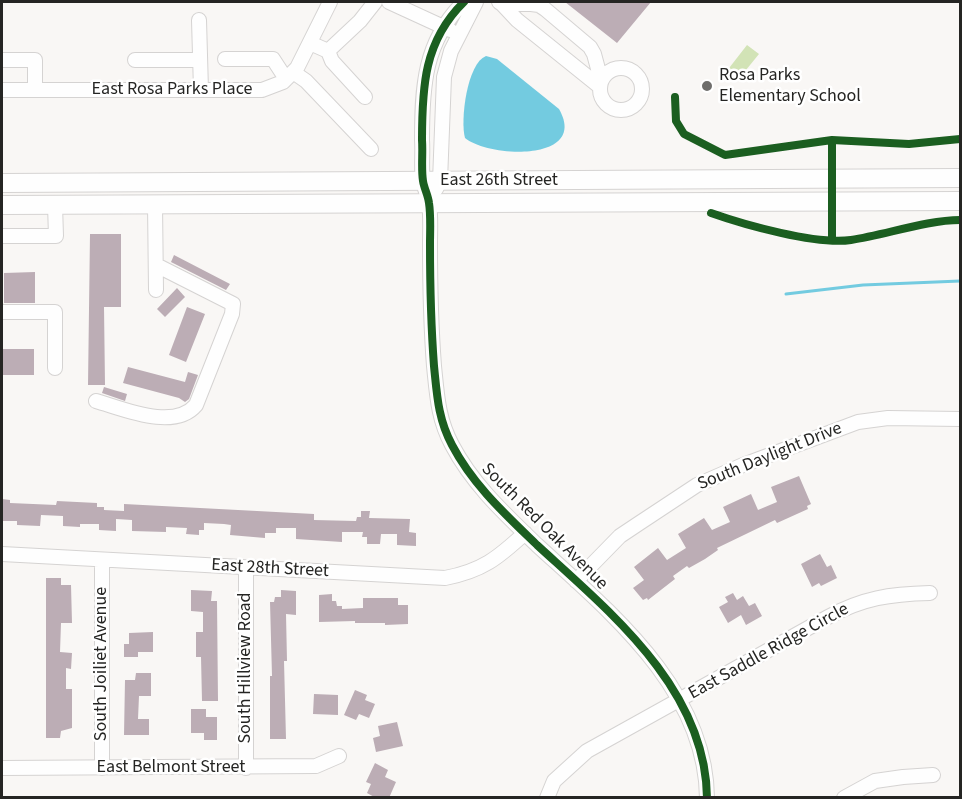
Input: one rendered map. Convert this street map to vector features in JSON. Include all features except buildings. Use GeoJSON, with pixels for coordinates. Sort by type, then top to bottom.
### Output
{"type":"FeatureCollection","features":[{"type":"Feature","properties":{"kind":"main road","name":"East 26th Street"},"geometry":{"type":"LineString","coordinates":[[2,183],[960,178]]}},
{"type":"Feature","properties":{"kind":"main road","name":"East 26th Street"},"geometry":{"type":"LineString","coordinates":[[2,205],[960,201]]}},
{"type":"Feature","properties":{"kind":"street"},"geometry":{"type":"LineString","coordinates":[[290,76],[297,68],[330,2]]}},
{"type":"Feature","properties":{"kind":"street"},"geometry":{"type":"LineString","coordinates":[[328,51],[360,21],[375,2]]}},
{"type":"Feature","properties":{"kind":"street"},"geometry":{"type":"LineString","coordinates":[[389,2],[459,34]]}},
{"type":"Feature","properties":{"kind":"street"},"geometry":{"type":"LineString","coordinates":[[432,181],[424,90],[431,50],[443,26],[464,2]]}},
{"type":"Feature","properties":{"kind":"street"},"geometry":{"type":"LineString","coordinates":[[429,203],[442,90],[447,66],[459,34],[476,2]]}},
{"type":"Feature","properties":{"kind":"street"},"geometry":{"type":"LineString","coordinates":[[501,3],[539,5],[545,9],[590,47],[594,54],[600,83],[517,20],[501,3]]}},
{"type":"Feature","properties":{"kind":"street"},"geometry":{"type":"LineString","coordinates":[[199,20],[201,90]]}},
{"type":"Feature","properties":{"kind":"street"},"geometry":{"type":"LineString","coordinates":[[310,43],[328,51],[332,61],[365,97]]}},
{"type":"Feature","properties":{"kind":"street"},"geometry":{"type":"LineString","coordinates":[[225,59],[273,59],[290,76],[306,81],[371,149]]}},
{"type":"Feature","properties":{"kind":"street"},"geometry":{"type":"LineString","coordinates":[[2,60],[35,60],[35,90]]}},
{"type":"Feature","properties":{"kind":"street"},"geometry":{"type":"LineString","coordinates":[[135,60],[200,60]]}},
{"type":"Feature","properties":{"kind":"street","name":"East Rosa Parks Place"},"geometry":{"type":"LineString","coordinates":[[2,90],[262,90],[290,76]]}},
{"type":"Feature","properties":{"kind":"street","name":"South Red Oak Avenue"},"geometry":{"type":"LineString","coordinates":[[429,203],[432,336],[438,410],[451,444],[470,476],[497,507],[636,640],[657,665],[680,701],[696,738],[705,768],[707,798]]}},
{"type":"Feature","properties":{"kind":"street"},"geometry":{"type":"LineString","coordinates":[[155,204],[156,290]]}},
{"type":"Feature","properties":{"kind":"street"},"geometry":{"type":"LineString","coordinates":[[2,236],[56,236],[55,205]]}},
{"type":"Feature","properties":{"kind":"street"},"geometry":{"type":"LineString","coordinates":[[96,401],[167,418],[184,415],[196,405],[232,314],[233,304],[156,265]]}},
{"type":"Feature","properties":{"kind":"street"},"geometry":{"type":"LineString","coordinates":[[2,312],[55,312],[55,368]]}},
{"type":"Feature","properties":{"kind":"street","name":"South Daylight Drive"},"geometry":{"type":"LineString","coordinates":[[576,581],[621,536],[638,524],[698,485],[743,465],[858,422],[888,418],[960,419]]}},
{"type":"Feature","properties":{"kind":"street","name":"East 28th Street"},"geometry":{"type":"LineString","coordinates":[[2,554],[445,578],[464,574],[488,564],[501,556],[525,533]]}},
{"type":"Feature","properties":{"kind":"street","name":"South Joiliet Avenue"},"geometry":{"type":"LineString","coordinates":[[102,560],[102,768]]}},
{"type":"Feature","properties":{"kind":"street","name":"South Hillview Road"},"geometry":{"type":"LineString","coordinates":[[246,568],[246,768]]}},
{"type":"Feature","properties":{"kind":"street","name":"East Saddle Ridge Circle"},"geometry":{"type":"LineString","coordinates":[[547,798],[554,781],[586,751],[844,609],[873,598],[894,594],[930,593]]}},
{"type":"Feature","properties":{"kind":"street","name":"East Belmont Street"},"geometry":{"type":"LineString","coordinates":[[2,768],[315,766],[339,756]]}},
{"type":"Feature","properties":{"kind":"street"},"geometry":{"type":"LineString","coordinates":[[844,798],[875,781],[933,775]]}},
{"type":"Feature","properties":{"kind":"green space"},"geometry":{"type":"Polygon","coordinates":[[[747,45],[759,54],[737,81],[726,72],[747,45]]]}},
{"type":"Feature","properties":{"kind":"water"},"geometry":{"type":"Polygon","coordinates":[[[486,56],[497,59],[559,109],[565,126],[560,139],[549,147],[513,152],[477,145],[465,138],[466,93],[474,69],[486,56]]]}},
{"type":"Feature","properties":{"kind":"waterway"},"geometry":{"type":"LineString","coordinates":[[786,294],[863,285],[960,281]]}},
{"type":"Feature","properties":{"kind":"cycle path"},"geometry":{"type":"LineString","coordinates":[[464,2],[451,17],[433,49],[425,83],[422,120],[422,171],[430,213],[433,351],[437,397],[444,426],[460,460],[490,498],[623,626],[672,688],[690,722],[702,759],[707,798]]}},
{"type":"Feature","properties":{"kind":"cycle path"},"geometry":{"type":"LineString","coordinates":[[675,97],[676,121],[684,134],[725,155],[832,140],[909,144],[960,139]]}},
{"type":"Feature","properties":{"kind":"cycle path"},"geometry":{"type":"LineString","coordinates":[[832,140],[832,240]]}},
{"type":"Feature","properties":{"kind":"cycle path"},"geometry":{"type":"LineString","coordinates":[[711,213],[781,233],[836,241],[864,238],[934,222],[960,220]]}},
{"type":"Feature","properties":{"kind":"place","name":"Rosa Parks Elementary School"},"geometry":{"type":"Point","coordinates":[707,86]}}]}
